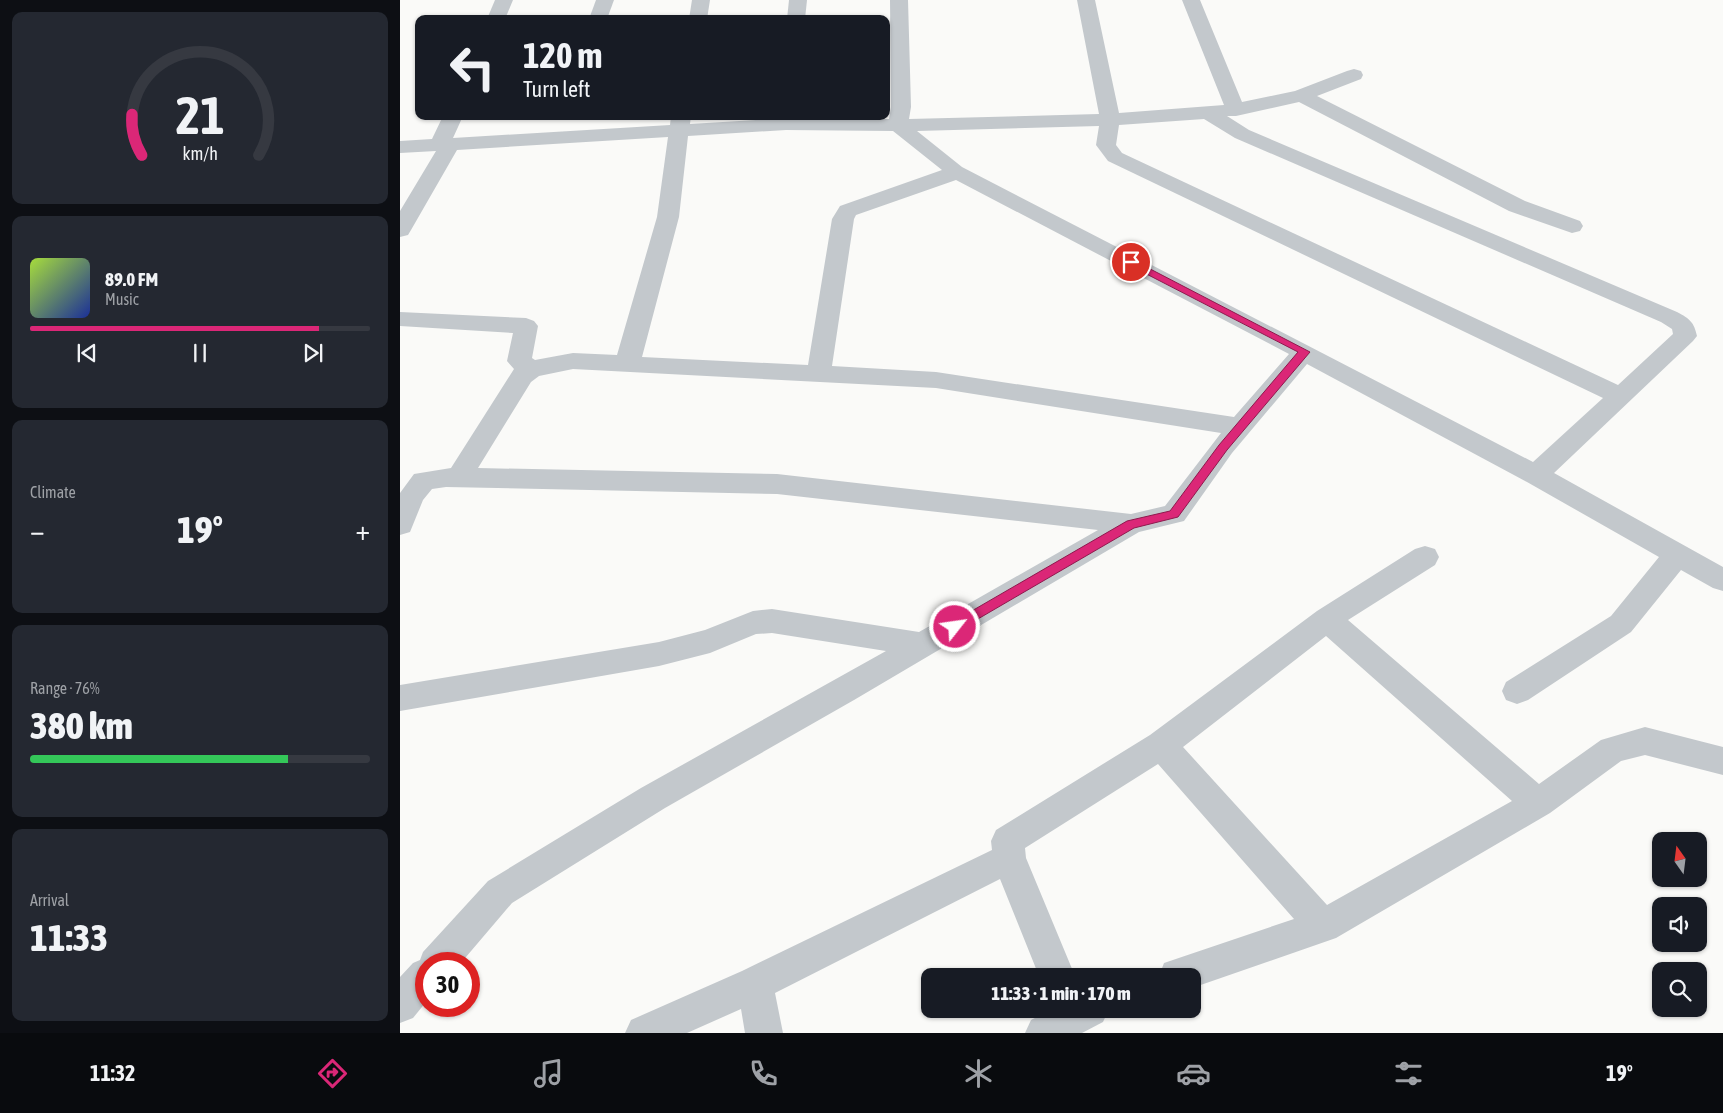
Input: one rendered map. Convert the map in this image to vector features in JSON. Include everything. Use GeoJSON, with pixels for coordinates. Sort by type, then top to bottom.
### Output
{"type":"FeatureCollection","features":[{"type":"Feature","properties":{"kind":"street"},"geometry":{"type":"LineString","coordinates":[[498,15],[504,0]]}},
{"type":"Feature","properties":{"kind":"street"},"geometry":{"type":"LineString","coordinates":[[599,15],[604,0]]}},
{"type":"Feature","properties":{"kind":"street"},"geometry":{"type":"LineString","coordinates":[[699,15],[701,0]]}},
{"type":"Feature","properties":{"kind":"street"},"geometry":{"type":"LineString","coordinates":[[796,15],[798,0]]}},
{"type":"Feature","properties":{"kind":"street"},"geometry":{"type":"LineString","coordinates":[[898,125],[900,107],[899,0]]}},
{"type":"Feature","properties":{"kind":"street"},"geometry":{"type":"LineString","coordinates":[[1106,0],[1086,1],[1110,120],[1106,145],[1115,157],[1620,396]]}},
{"type":"Feature","properties":{"kind":"street"},"geometry":{"type":"LineString","coordinates":[[1191,0],[1236,110]]}},
{"type":"Feature","properties":{"kind":"street"},"geometry":{"type":"LineString","coordinates":[[400,147],[556,137],[680,123],[786,120],[898,125],[1110,120],[1208,113],[1236,110],[1301,96],[1354,75]]}},
{"type":"Feature","properties":{"kind":"street"},"geometry":{"type":"LineString","coordinates":[[1301,96],[1517,206],[1572,226]]}},
{"type":"Feature","properties":{"kind":"street"},"geometry":{"type":"LineString","coordinates":[[1208,113],[1242,134],[1683,325],[1685,336],[1536,475]]}},
{"type":"Feature","properties":{"kind":"street"},"geometry":{"type":"LineString","coordinates":[[400,230],[445,144],[452,120]]}},
{"type":"Feature","properties":{"kind":"street"},"geometry":{"type":"LineString","coordinates":[[556,137],[562,120]]}},
{"type":"Feature","properties":{"kind":"street"},"geometry":{"type":"LineString","coordinates":[[627,365],[668,217],[680,123]]}},
{"type":"Feature","properties":{"kind":"street"},"geometry":{"type":"LineString","coordinates":[[898,125],[957,172],[1536,475],[1723,580]]}},
{"type":"Feature","properties":{"kind":"street"},"geometry":{"type":"LineString","coordinates":[[819,374],[843,219],[848,211],[957,172]]}},
{"type":"Feature","properties":{"kind":"street"},"geometry":{"type":"LineString","coordinates":[[400,318],[526,326],[518,361],[530,369]]}},
{"type":"Feature","properties":{"kind":"street"},"geometry":{"type":"LineString","coordinates":[[447,952],[500,892],[654,798],[1131,524],[1174,514],[1240,427],[1304,352]]}},
{"type":"Feature","properties":{"kind":"street"},"geometry":{"type":"LineString","coordinates":[[458,477],[522,376],[530,369],[573,361],[936,380],[1240,427]]}},
{"type":"Feature","properties":{"kind":"street"},"geometry":{"type":"LineString","coordinates":[[400,524],[411,497],[423,481],[458,477],[777,484],[1131,524]]}},
{"type":"Feature","properties":{"kind":"street"},"geometry":{"type":"LineString","coordinates":[[1517,691],[1621,624],[1677,554]]}},
{"type":"Feature","properties":{"kind":"street"},"geometry":{"type":"LineString","coordinates":[[1054,968],[1009,858],[1008,841],[1160,745],[1327,619],[1425,557]]}},
{"type":"Feature","properties":{"kind":"street"},"geometry":{"type":"LineString","coordinates":[[1327,619],[1538,803]]}},
{"type":"Feature","properties":{"kind":"street"},"geometry":{"type":"LineString","coordinates":[[400,698],[659,654],[710,641],[753,623],[772,621],[923,645]]}},
{"type":"Feature","properties":{"kind":"street"},"geometry":{"type":"LineString","coordinates":[[1200,968],[1323,926],[1538,803],[1612,750],[1644,741],[1723,761]]}},
{"type":"Feature","properties":{"kind":"street"},"geometry":{"type":"LineString","coordinates":[[1160,745],[1323,926]]}},
{"type":"Feature","properties":{"kind":"street"},"geometry":{"type":"LineString","coordinates":[[644,1033],[755,984],[1009,858]]}},
{"type":"Feature","properties":{"kind":"street"},"geometry":{"type":"LineString","coordinates":[[755,984],[764,1033]]}},
{"type":"Feature","properties":{"kind":"street"},"geometry":{"type":"LineString","coordinates":[[400,1005],[415,988]]}},
{"type":"Feature","properties":{"kind":"route"},"geometry":{"type":"LineString","coordinates":[[955,627],[1131,524],[1174,514],[1223,447],[1304,352],[1131,262]]}}]}
